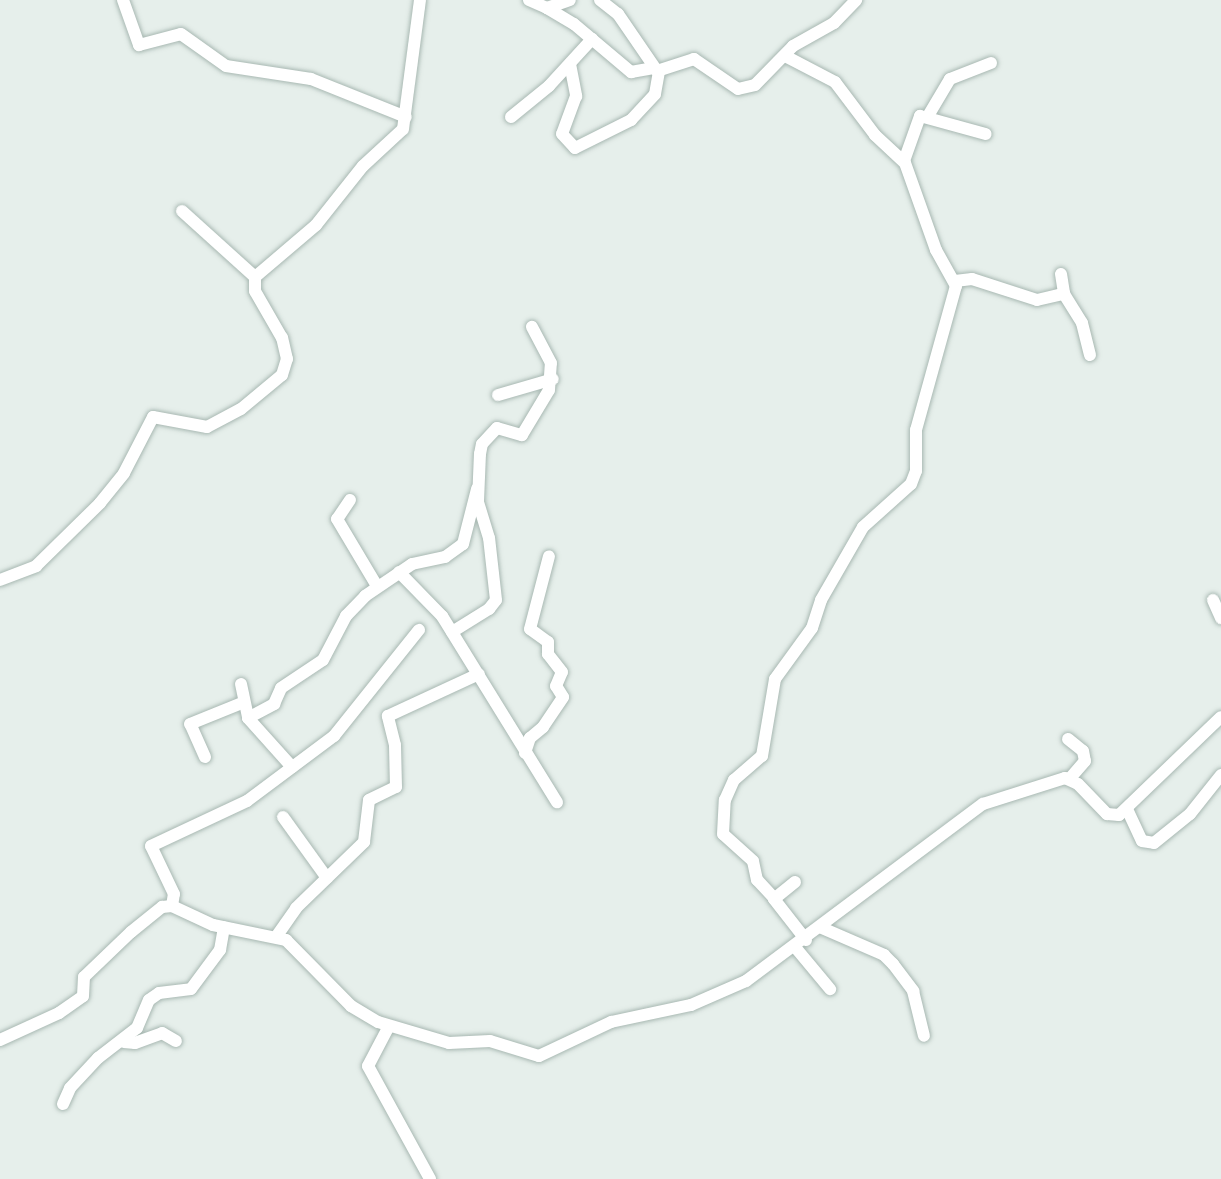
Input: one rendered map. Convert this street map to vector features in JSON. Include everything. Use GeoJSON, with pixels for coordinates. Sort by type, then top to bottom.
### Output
{"type":"FeatureCollection","features":[{"type":"Feature","properties":{"kind":"street"},"geometry":{"type":"LineString","coordinates":[[123,0],[140,46],[181,34],[230,67],[311,80],[406,117]]}},
{"type":"Feature","properties":{"kind":"street"},"geometry":{"type":"LineString","coordinates":[[255,277],[316,225],[363,166],[398,136],[406,117],[420,0]]}},
{"type":"Feature","properties":{"kind":"street"},"geometry":{"type":"LineString","coordinates":[[529,0],[547,8],[592,39],[633,73],[656,70],[694,58],[738,89],[755,85],[784,56],[834,23],[856,0]]}},
{"type":"Feature","properties":{"kind":"street"},"geometry":{"type":"LineString","coordinates":[[547,8],[570,0]]}},
{"type":"Feature","properties":{"kind":"street"},"geometry":{"type":"LineString","coordinates":[[570,64],[576,96],[562,134],[574,148],[631,120],[656,94],[656,70],[618,14],[600,0]]}},
{"type":"Feature","properties":{"kind":"street"},"geometry":{"type":"LineString","coordinates":[[512,117],[570,64],[592,39]]}},
{"type":"Feature","properties":{"kind":"street"},"geometry":{"type":"LineString","coordinates":[[784,56],[835,82],[875,135],[904,161],[936,250],[955,281],[938,359],[916,430],[916,471],[911,484],[870,518],[853,545],[821,600],[812,628],[775,679],[762,756],[734,780],[724,800],[723,834],[753,861],[757,880],[774,897],[806,940]]}},
{"type":"Feature","properties":{"kind":"street"},"geometry":{"type":"LineString","coordinates":[[928,116],[950,79],[991,63]]}},
{"type":"Feature","properties":{"kind":"street"},"geometry":{"type":"LineString","coordinates":[[904,161],[917,120],[928,116],[986,134]]}},
{"type":"Feature","properties":{"kind":"street"},"geometry":{"type":"LineString","coordinates":[[0,580],[36,566],[100,503],[124,473],[153,417],[207,427],[241,409],[282,375],[287,359],[282,338],[255,291],[255,277],[182,211]]}},
{"type":"Feature","properties":{"kind":"street"},"geometry":{"type":"LineString","coordinates":[[1061,274],[1064,294],[1082,323],[1090,355]]}},
{"type":"Feature","properties":{"kind":"street"},"geometry":{"type":"LineString","coordinates":[[955,281],[972,279],[1037,300],[1064,294]]}},
{"type":"Feature","properties":{"kind":"street"},"geometry":{"type":"LineString","coordinates":[[452,632],[489,609],[496,600],[479,484],[482,444],[497,428],[522,435],[553,379],[548,354],[532,327]]}},
{"type":"Feature","properties":{"kind":"street"},"geometry":{"type":"LineString","coordinates":[[498,395],[553,379]]}},
{"type":"Feature","properties":{"kind":"street"},"geometry":{"type":"LineString","coordinates":[[248,718],[274,704],[281,688],[323,660],[346,616],[377,586],[412,564],[445,557],[463,544],[469,507],[479,484]]}},
{"type":"Feature","properties":{"kind":"street"},"geometry":{"type":"LineString","coordinates":[[350,500],[338,519],[377,586]]}},
{"type":"Feature","properties":{"kind":"street"},"geometry":{"type":"LineString","coordinates":[[525,753],[530,738],[543,727],[562,697],[556,686],[561,670],[548,654],[547,640],[530,629],[549,556]]}},
{"type":"Feature","properties":{"kind":"street"},"geometry":{"type":"LineString","coordinates":[[399,572],[452,632],[557,802]]}},
{"type":"Feature","properties":{"kind":"street"},"geometry":{"type":"LineString","coordinates":[[1213,600],[1221,618]]}},
{"type":"Feature","properties":{"kind":"street"},"geometry":{"type":"LineString","coordinates":[[172,906],[174,894],[151,846],[214,820],[292,767],[346,723],[419,630]]}},
{"type":"Feature","properties":{"kind":"street"},"geometry":{"type":"LineString","coordinates":[[276,937],[296,908],[366,838],[369,800],[396,787],[388,716],[479,674]]}},
{"type":"Feature","properties":{"kind":"street"},"geometry":{"type":"LineString","coordinates":[[241,684],[242,703],[248,718],[292,767]]}},
{"type":"Feature","properties":{"kind":"street"},"geometry":{"type":"LineString","coordinates":[[205,757],[190,724],[242,703]]}},
{"type":"Feature","properties":{"kind":"street"},"geometry":{"type":"LineString","coordinates":[[1070,778],[1107,814],[1119,815],[1221,717]]}},
{"type":"Feature","properties":{"kind":"street"},"geometry":{"type":"LineString","coordinates":[[0,1040],[59,1013],[83,996],[84,977],[131,932],[162,907],[172,906],[224,927],[276,937],[293,947],[351,1006],[389,1026],[449,1043],[490,1041],[539,1056],[611,1022],[673,1010],[730,988],[806,940],[964,814],[1004,795],[1070,778],[1085,761],[1083,751],[1068,739]]}},
{"type":"Feature","properties":{"kind":"street"},"geometry":{"type":"LineString","coordinates":[[1127,809],[1142,841],[1154,843],[1190,814],[1221,775]]}},
{"type":"Feature","properties":{"kind":"street"},"geometry":{"type":"LineString","coordinates":[[283,817],[327,878]]}},
{"type":"Feature","properties":{"kind":"street"},"geometry":{"type":"LineString","coordinates":[[774,897],[795,882]]}},
{"type":"Feature","properties":{"kind":"street"},"geometry":{"type":"LineString","coordinates":[[63,1104],[70,1088],[98,1058],[124,1042],[137,1028],[154,995],[191,989],[220,950],[224,927]]}},
{"type":"Feature","properties":{"kind":"street"},"geometry":{"type":"LineString","coordinates":[[822,928],[884,954],[914,992],[924,1036]]}},
{"type":"Feature","properties":{"kind":"street"},"geometry":{"type":"LineString","coordinates":[[795,947],[830,989]]}},
{"type":"Feature","properties":{"kind":"street"},"geometry":{"type":"LineString","coordinates":[[389,1026],[368,1066],[430,1179]]}},
{"type":"Feature","properties":{"kind":"street"},"geometry":{"type":"LineString","coordinates":[[124,1042],[135,1043],[162,1033],[176,1041]]}}]}
